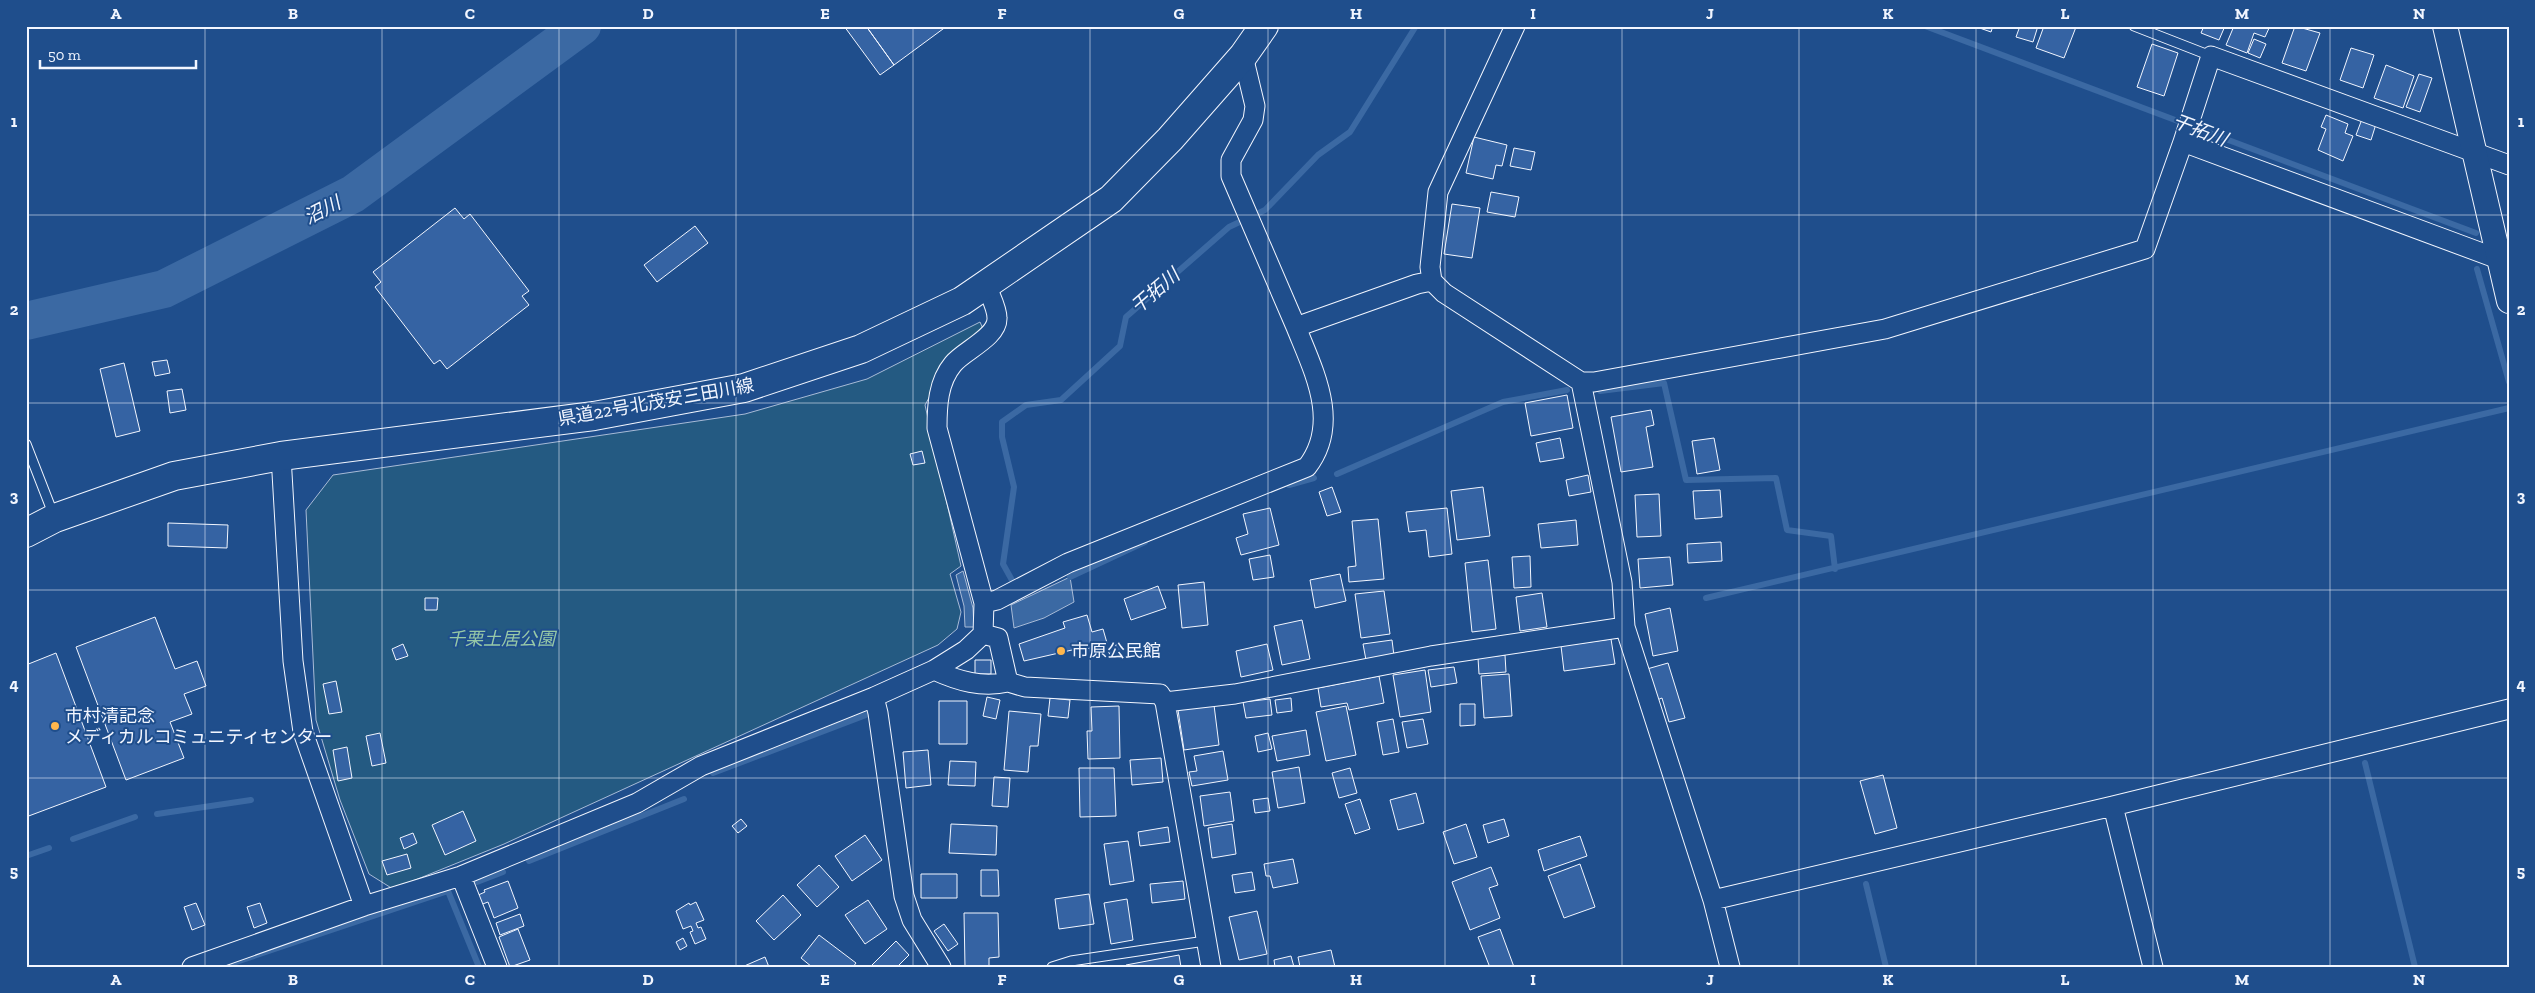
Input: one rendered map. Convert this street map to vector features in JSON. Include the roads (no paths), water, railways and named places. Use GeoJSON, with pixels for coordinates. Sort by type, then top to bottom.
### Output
{"type":"FeatureCollection","features":[{"type":"Feature","properties":{"kind":"main road","name":"県道22号北茂安三田川線"},"geometry":{"type":"LineString","coordinates":[[26,533],[55,518],[174,476],[281,456],[594,416],[744,388],[861,349],[962,301],[1111,199],[1170,139],[1243,56],[1264,26]]}},
{"type":"Feature","properties":{"kind":"street"},"geometry":{"type":"LineString","coordinates":[[1516,26],[1438,192],[1430,267],[1432,281],[1444,293],[1581,382],[1594,382],[1885,329],[2144,249],[2187,130],[2211,56],[2509,165]]}},
{"type":"Feature","properties":{"kind":"street"},"geometry":{"type":"LineString","coordinates":[[2445,26],[2504,262],[2509,301]]}},
{"type":"Feature","properties":{"kind":"street"},"geometry":{"type":"LineString","coordinates":[[984,603],[997,600],[1068,563],[1308,467],[1316,456],[1324,418],[1322,392],[1231,176],[1231,160],[1253,120],[1255,106],[1243,56]]}},
{"type":"Feature","properties":{"kind":"street"},"geometry":{"type":"LineString","coordinates":[[2187,130],[2504,262]]}},
{"type":"Feature","properties":{"kind":"street"},"geometry":{"type":"LineString","coordinates":[[1296,327],[1417,284],[1432,281]]}},
{"type":"Feature","properties":{"kind":"street"},"geometry":{"type":"LineString","coordinates":[[192,967],[364,906],[461,876],[638,803],[701,766],[874,697],[934,670],[966,650],[983,634],[984,603],[937,428],[937,408],[940,387],[953,364],[994,331],[998,318],[986,284]]}},
{"type":"Feature","properties":{"kind":"street"},"geometry":{"type":"LineString","coordinates":[[1581,382],[1622,582],[1625,627],[1713,900],[1730,967]]}},
{"type":"Feature","properties":{"kind":"street"},"geometry":{"type":"LineString","coordinates":[[281,456],[293,662],[303,732],[364,906]]}},
{"type":"Feature","properties":{"kind":"street"},"geometry":{"type":"LineString","coordinates":[[1165,702],[1235,694],[1431,656],[1625,627]]}},
{"type":"Feature","properties":{"kind":"street"},"geometry":{"type":"LineString","coordinates":[[983,634],[998,638],[1008,682]]}},
{"type":"Feature","properties":{"kind":"street"},"geometry":{"type":"LineString","coordinates":[[934,670],[959,682],[994,685],[1008,682],[1025,687],[1160,694],[1165,702],[1211,967]]}},
{"type":"Feature","properties":{"kind":"street"},"geometry":{"type":"LineString","coordinates":[[874,697],[878,713],[904,896],[912,920],[940,967]]}},
{"type":"Feature","properties":{"kind":"street"},"geometry":{"type":"LineString","coordinates":[[1713,900],[2113,806],[2509,709]]}},
{"type":"Feature","properties":{"kind":"street"},"geometry":{"type":"LineString","coordinates":[[2113,806],[2153,967]]}},
{"type":"Feature","properties":{"kind":"street"},"geometry":{"type":"LineString","coordinates":[[461,876],[497,967]]}},
{"type":"Feature","properties":{"kind":"lane"},"geometry":{"type":"LineString","coordinates":[[2134,26],[2211,56]]}},
{"type":"Feature","properties":{"kind":"lane"},"geometry":{"type":"LineString","coordinates":[[26,444],[55,518]]}},
{"type":"Feature","properties":{"kind":"lane"},"geometry":{"type":"LineString","coordinates":[[1052,967],[1071,961],[1205,941]]}},
{"type":"Feature","properties":{"kind":"waterway","name":"沼川"},"geometry":{"type":"LineString","coordinates":[[26,321],[164,289],[353,194],[582,26]]}},
{"type":"Feature","properties":{"kind":"waterway","name":"干拓川"},"geometry":{"type":"LineString","coordinates":[[1013,582],[1003,564],[1014,487],[1002,437],[1002,422],[1026,405],[1061,400],[1120,346],[1126,317],[1229,227],[1265,210],[1318,155],[1350,132],[1416,26]]}},
{"type":"Feature","properties":{"kind":"waterway","name":"干拓川"},"geometry":{"type":"LineString","coordinates":[[1925,26],[2476,233]]}},
{"type":"Feature","properties":{"kind":"waterway"},"geometry":{"type":"LineString","coordinates":[[2477,269],[2509,382]]}},
{"type":"Feature","properties":{"kind":"waterway"},"geometry":{"type":"LineString","coordinates":[[1600,391],[1664,383],[1686,480],[1776,478],[1787,530],[1831,536],[1835,569]]}},
{"type":"Feature","properties":{"kind":"waterway"},"geometry":{"type":"LineString","coordinates":[[1337,474],[1503,402],[1567,390]]}},
{"type":"Feature","properties":{"kind":"waterway"},"geometry":{"type":"LineString","coordinates":[[1706,598],[2509,408]]}},
{"type":"Feature","properties":{"kind":"waterway"},"geometry":{"type":"LineString","coordinates":[[1289,485],[1314,478]]}},
{"type":"Feature","properties":{"kind":"waterway"},"geometry":{"type":"LineString","coordinates":[[1070,577],[1145,542]]}},
{"type":"Feature","properties":{"kind":"waterway"},"geometry":{"type":"LineString","coordinates":[[713,773],[866,715]]}},
{"type":"Feature","properties":{"kind":"waterway"},"geometry":{"type":"LineString","coordinates":[[2365,763],[2415,967]]}},
{"type":"Feature","properties":{"kind":"waterway"},"geometry":{"type":"LineString","coordinates":[[529,861],[684,799]]}},
{"type":"Feature","properties":{"kind":"waterway"},"geometry":{"type":"LineString","coordinates":[[157,814],[251,800]]}},
{"type":"Feature","properties":{"kind":"waterway"},"geometry":{"type":"LineString","coordinates":[[73,839],[135,817]]}},
{"type":"Feature","properties":{"kind":"waterway"},"geometry":{"type":"LineString","coordinates":[[26,856],[49,848]]}},
{"type":"Feature","properties":{"kind":"waterway"},"geometry":{"type":"LineString","coordinates":[[477,882],[503,872]]}},
{"type":"Feature","properties":{"kind":"waterway"},"geometry":{"type":"LineString","coordinates":[[1866,884],[1886,967]]}},
{"type":"Feature","properties":{"kind":"waterway"},"geometry":{"type":"LineString","coordinates":[[221,967],[448,891],[479,967]]}},
{"type":"Feature","properties":{"kind":"place","name":"市原公民館"},"geometry":{"type":"Point","coordinates":[1061,651]}},
{"type":"Feature","properties":{"kind":"place","name":"市村清記念 メディカルコミュニティセンター"},"geometry":{"type":"Point","coordinates":[55,726]}},
{"type":"Feature","properties":{"kind":"park label","name":"千栗土居公園"},"geometry":{"type":"Point","coordinates":[501,639]}}]}
